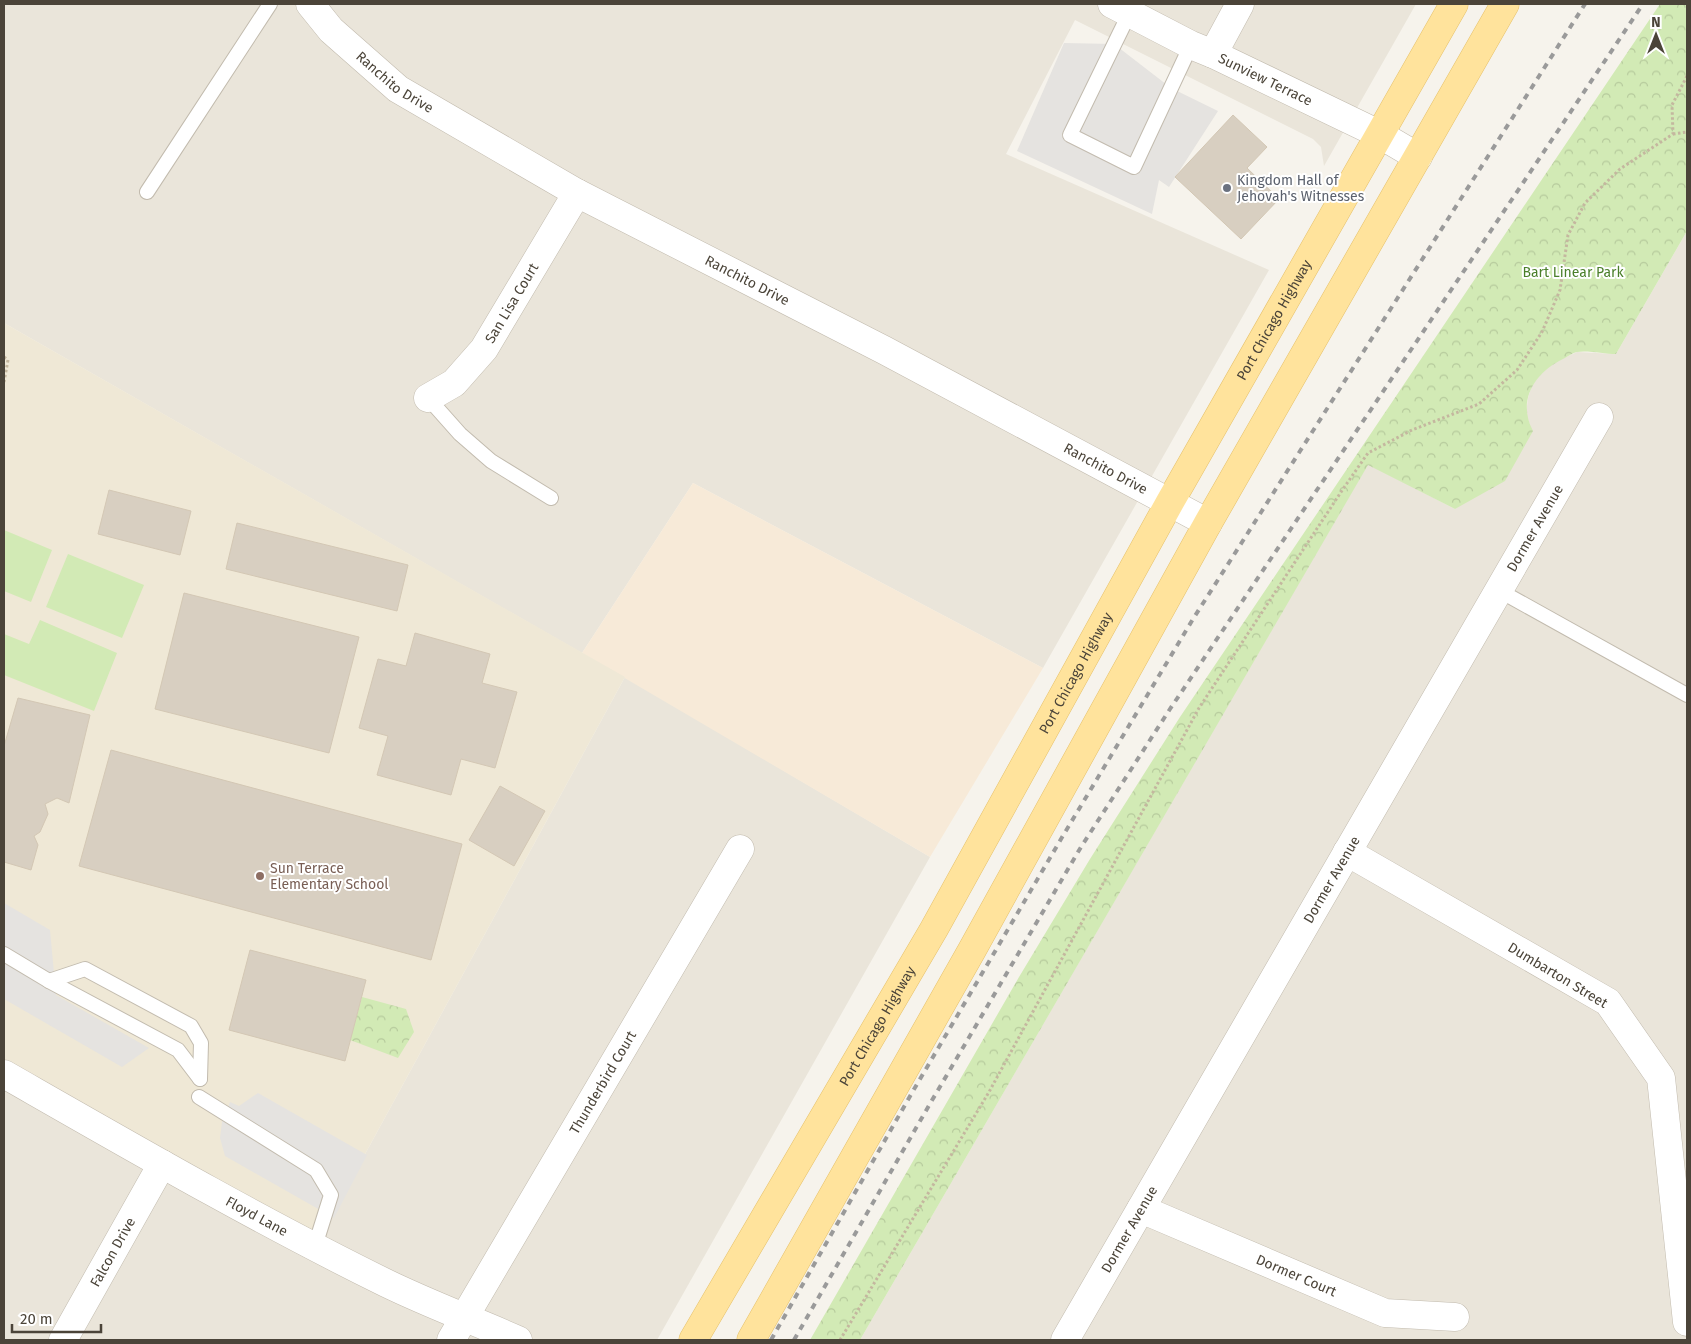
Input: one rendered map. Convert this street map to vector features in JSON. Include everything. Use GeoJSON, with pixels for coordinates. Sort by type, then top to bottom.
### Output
{"type":"FeatureCollection","features":[{"type":"Feature","properties":{"kind":"main road","name":"Port Chicago Highway"},"geometry":{"type":"LineString","coordinates":[[693,1340],[934,929],[1170,502],[1454,4]]}},
{"type":"Feature","properties":{"kind":"main road"},"geometry":{"type":"LineString","coordinates":[[750,1340],[972,950],[1208,524],[1505,4]]}},
{"type":"Feature","properties":{"kind":"street","name":"Ranchito Drive"},"geometry":{"type":"LineString","coordinates":[[310,4],[332,30],[398,89],[576,193],[884,350],[1208,524]]}},
{"type":"Feature","properties":{"kind":"street"},"geometry":{"type":"LineString","coordinates":[[1202,49],[1240,4]]}},
{"type":"Feature","properties":{"kind":"street","name":"Sunview Terrace"},"geometry":{"type":"LineString","coordinates":[[1121,8],[1379,134],[1418,156]]}},
{"type":"Feature","properties":{"kind":"street","name":"San Lisa Court"},"geometry":{"type":"LineString","coordinates":[[428,398],[454,383],[484,349],[576,193]]}},
{"type":"Feature","properties":{"kind":"street","name":"Dormer Avenue"},"geometry":{"type":"LineString","coordinates":[[1064,1340],[1599,417]]}},
{"type":"Feature","properties":{"kind":"street","name":"Thunderbird Court"},"geometry":{"type":"LineString","coordinates":[[450,1340],[740,849]]}},
{"type":"Feature","properties":{"kind":"street","name":"Dumbarton Street"},"geometry":{"type":"LineString","coordinates":[[1347,852],[1608,1002],[1661,1078],[1687,1322]]}},
{"type":"Feature","properties":{"kind":"street","name":"Floyd Lane"},"geometry":{"type":"LineString","coordinates":[[4,1074],[162,1164],[388,1284],[518,1340]]}},
{"type":"Feature","properties":{"kind":"street","name":"Falcon Drive"},"geometry":{"type":"LineString","coordinates":[[63,1340],[162,1164]]}},
{"type":"Feature","properties":{"kind":"street","name":"Dormer Court"},"geometry":{"type":"LineString","coordinates":[[1141,1210],[1385,1313],[1456,1317]]}},
{"type":"Feature","properties":{"kind":"lane"},"geometry":{"type":"LineString","coordinates":[[147,192],[270,4]]}},
{"type":"Feature","properties":{"kind":"lane"},"geometry":{"type":"LineString","coordinates":[[1121,8],[1070,136],[1134,167],[1202,49]]}},
{"type":"Feature","properties":{"kind":"lane"},"geometry":{"type":"LineString","coordinates":[[428,398],[460,434],[491,461],[551,498]]}},
{"type":"Feature","properties":{"kind":"lane"},"geometry":{"type":"LineString","coordinates":[[1500,590],[1687,695]]}},
{"type":"Feature","properties":{"kind":"lane"},"geometry":{"type":"LineString","coordinates":[[4,954],[49,981],[178,1050],[200,1079],[201,1043],[190,1026],[85,969],[49,981]]}},
{"type":"Feature","properties":{"kind":"lane"},"geometry":{"type":"LineString","coordinates":[[199,1097],[316,1170],[331,1195],[315,1246]]}},
{"type":"Feature","properties":{"kind":"path"},"geometry":{"type":"LineString","coordinates":[[1673,134],[1672,105],[1687,76]]}},
{"type":"Feature","properties":{"kind":"path"},"geometry":{"type":"LineString","coordinates":[[840,1340],[989,1092],[1199,708],[1368,453],[1412,430],[1480,404],[1517,370],[1542,332],[1560,290],[1568,235],[1585,203],[1620,169],[1673,134],[1687,132]]}},
{"type":"Feature","properties":{"kind":"path"},"geometry":{"type":"LineString","coordinates":[[4,358],[8,360],[4,382]]}},
{"type":"Feature","properties":{"kind":"shaded area"},"geometry":{"type":"Polygon","coordinates":[[[4,4],[1416,4],[1324,166],[1321,147],[1313,139],[1075,20],[1006,154],[1269,270],[1043,668],[693,483],[582,653],[4,323],[4,4]]]}},
{"type":"Feature","properties":{"kind":"shaded area"},"geometry":{"type":"Polygon","coordinates":[[[1064,43],[1114,44],[1171,88],[1218,111],[1169,187],[1159,180],[1152,214],[1017,151],[1064,43]]]}},
{"type":"Feature","properties":{"kind":"shaded area"},"geometry":{"type":"Polygon","coordinates":[[[1687,231],[1687,1340],[860,1340],[1368,464],[1455,509],[1530,425],[1526,414],[1528,398],[1532,385],[1541,373],[1553,363],[1577,352],[1616,354],[1687,231]]]}},
{"type":"Feature","properties":{"kind":"shaded area","name":"Sun Terrace Elementary School"},"geometry":{"type":"Polygon","coordinates":[[[4,323],[625,677],[315,1246],[4,1074],[4,323]]]}},
{"type":"Feature","properties":{"kind":"shaded area"},"geometry":{"type":"Polygon","coordinates":[[[693,483],[1043,668],[930,857],[582,653],[693,483]]]}},
{"type":"Feature","properties":{"kind":"shaded area"},"geometry":{"type":"Polygon","coordinates":[[[625,677],[930,857],[657,1340],[4,1340],[4,1074],[315,1246],[625,677]]]}},
{"type":"Feature","properties":{"kind":"shaded area"},"geometry":{"type":"Polygon","coordinates":[[[4,903],[50,930],[56,995],[149,1048],[122,1067],[4,999],[4,903]]]}},
{"type":"Feature","properties":{"kind":"shaded area"},"geometry":{"type":"Polygon","coordinates":[[[258,1093],[367,1155],[334,1218],[225,1156],[220,1138],[222,1122],[230,1102],[239,1106],[258,1093]]]}},
{"type":"Feature","properties":{"kind":"green space","name":"Bart Linear Park"},"geometry":{"type":"Polygon","coordinates":[[[1660,4],[1687,4],[1687,231],[1616,354],[1577,352],[1544,372],[1531,389],[1528,399],[1527,409],[1533,431],[1505,481],[1455,509],[1368,465],[860,1340],[810,1340],[1019,977],[1090,859],[1180,717],[1660,4]]]}},
{"type":"Feature","properties":{"kind":"green space"},"geometry":{"type":"Polygon","coordinates":[[[4,530],[52,550],[31,602],[4,591],[4,530]]]}},
{"type":"Feature","properties":{"kind":"green space"},"geometry":{"type":"Polygon","coordinates":[[[68,554],[144,585],[122,638],[46,607],[68,554]]]}},
{"type":"Feature","properties":{"kind":"green space"},"geometry":{"type":"Polygon","coordinates":[[[40,620],[117,653],[94,711],[4,675],[4,634],[29,644],[40,620]]]}},
{"type":"Feature","properties":{"kind":"green space"},"geometry":{"type":"Polygon","coordinates":[[[362,997],[406,1009],[414,1032],[398,1058],[350,1040],[362,997]]]}},
{"type":"Feature","properties":{"kind":"building","name":"Kingdom Hall of Jehovah's Witnesses"},"geometry":{"type":"Polygon","coordinates":[[[1233,115],[1267,147],[1247,168],[1279,199],[1241,239],[1175,177],[1233,115]]]}},
{"type":"Feature","properties":{"kind":"building"},"geometry":{"type":"Polygon","coordinates":[[[109,490],[191,511],[180,555],[98,534],[109,490]]]}},
{"type":"Feature","properties":{"kind":"building"},"geometry":{"type":"Polygon","coordinates":[[[237,523],[408,565],[397,611],[226,569],[237,523]]]}},
{"type":"Feature","properties":{"kind":"building"},"geometry":{"type":"Polygon","coordinates":[[[184,593],[359,637],[329,753],[155,709],[184,593]]]}},
{"type":"Feature","properties":{"kind":"building"},"geometry":{"type":"Polygon","coordinates":[[[415,633],[490,654],[482,683],[517,692],[495,768],[461,759],[451,795],[377,775],[388,736],[359,728],[378,659],[406,666],[415,633]]]}},
{"type":"Feature","properties":{"kind":"building"},"geometry":{"type":"Polygon","coordinates":[[[18,698],[90,715],[69,803],[57,798],[45,804],[48,814],[40,832],[34,836],[38,845],[31,870],[4,862],[4,746],[18,698]]]}},
{"type":"Feature","properties":{"kind":"building"},"geometry":{"type":"Polygon","coordinates":[[[111,750],[462,844],[431,960],[79,866],[111,750]]]}},
{"type":"Feature","properties":{"kind":"building"},"geometry":{"type":"Polygon","coordinates":[[[500,786],[545,811],[514,866],[469,840],[500,786]]]}},
{"type":"Feature","properties":{"kind":"building"},"geometry":{"type":"Polygon","coordinates":[[[250,950],[366,980],[345,1061],[229,1030],[250,950]]]}},
{"type":"Feature","properties":{"kind":"railway"},"geometry":{"type":"LineString","coordinates":[[771,1340],[913,1091],[1193,619],[1585,4]]}},
{"type":"Feature","properties":{"kind":"railway"},"geometry":{"type":"LineString","coordinates":[[794,1340],[1081,847],[1170,709],[1643,4]]}},
{"type":"Feature","properties":{"kind":"place","name":"Kingdom Hall of Jehovah's Witnesses"},"geometry":{"type":"Point","coordinates":[1227,188]}},
{"type":"Feature","properties":{"kind":"place","name":"Sun Terrace Elementary School"},"geometry":{"type":"Point","coordinates":[260,876]}}]}
